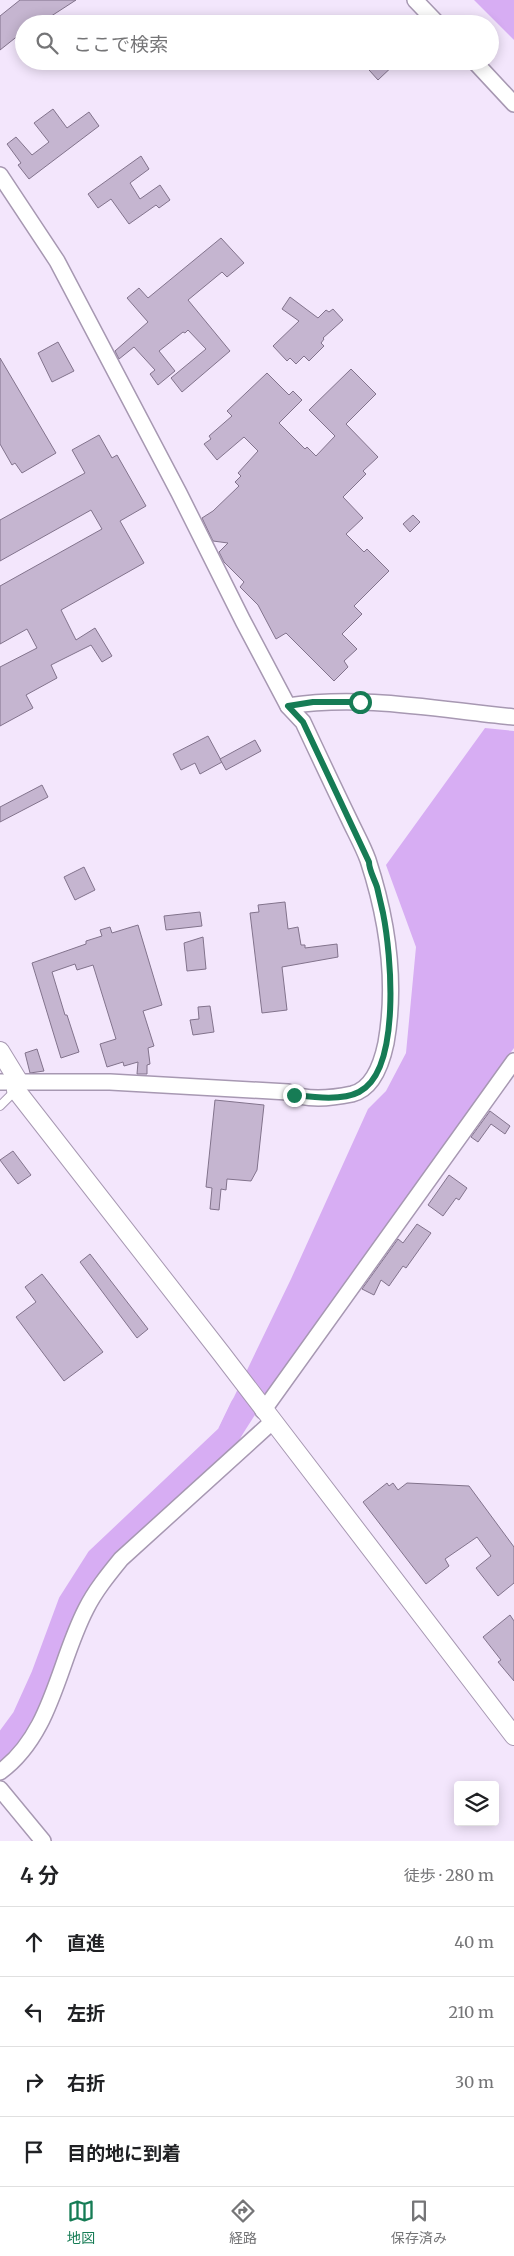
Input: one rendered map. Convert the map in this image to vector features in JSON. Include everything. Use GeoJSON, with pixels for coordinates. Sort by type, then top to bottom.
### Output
{"type":"FeatureCollection","features":[{"type":"Feature","properties":{"kind":"street"},"geometry":{"type":"LineString","coordinates":[[415,0],[429,15]]}},
{"type":"Feature","properties":{"kind":"street"},"geometry":{"type":"LineString","coordinates":[[482,70],[514,104]]}},
{"type":"Feature","properties":{"kind":"street"},"geometry":{"type":"LineString","coordinates":[[0,175],[57,261],[288,706],[303,722],[365,854],[380,902],[390,963],[391,992],[388,1030],[382,1060],[374,1075],[359,1092],[334,1097],[313,1097],[294,1095],[288,1092],[110,1082],[18,1086],[0,1082]]}},
{"type":"Feature","properties":{"kind":"street"},"geometry":{"type":"LineString","coordinates":[[288,706],[313,702],[360,702],[514,717]]}},
{"type":"Feature","properties":{"kind":"street"},"geometry":{"type":"LineString","coordinates":[[0,1051],[18,1086],[514,1736]]}},
{"type":"Feature","properties":{"kind":"street"},"geometry":{"type":"LineString","coordinates":[[0,1772],[15,1761],[39,1728],[85,1610],[103,1581],[121,1560],[266,1413],[514,1061]]}},
{"type":"Feature","properties":{"kind":"street"},"geometry":{"type":"LineString","coordinates":[[0,1789],[43,1841]]}},
{"type":"Feature","properties":{"kind":"lane"},"geometry":{"type":"LineString","coordinates":[[0,1106],[18,1086]]}},
{"type":"Feature","properties":{"kind":"shaded area"},"geometry":{"type":"Polygon","coordinates":[[[474,0],[514,0],[514,40],[499,25],[499,15],[489,15],[474,0]]]}},
{"type":"Feature","properties":{"kind":"shaded area"},"geometry":{"type":"Polygon","coordinates":[[[485,728],[514,731],[514,1048],[288,1363],[237,1443],[219,1428],[291,1279],[368,1109],[386,1091],[406,1053],[416,947],[386,865],[485,728]]]}},
{"type":"Feature","properties":{"kind":"building"},"geometry":{"type":"Polygon","coordinates":[[[20,0],[76,0],[53,15],[15,15],[15,38],[0,50],[0,16],[20,0]]]}},
{"type":"Feature","properties":{"kind":"building"},"geometry":{"type":"Polygon","coordinates":[[[369,70],[389,70],[378,80],[369,70]]]}},
{"type":"Feature","properties":{"kind":"building"},"geometry":{"type":"Polygon","coordinates":[[[53,109],[67,128],[89,112],[99,126],[29,179],[18,165],[21,163],[7,144],[16,137],[32,155],[49,142],[34,123],[53,109]]]}},
{"type":"Feature","properties":{"kind":"building"},"geometry":{"type":"Polygon","coordinates":[[[141,156],[149,169],[130,183],[140,199],[160,185],[170,200],[159,208],[156,205],[129,224],[111,199],[98,208],[88,194],[141,156]]]}},
{"type":"Feature","properties":{"kind":"building"},"geometry":{"type":"Polygon","coordinates":[[[221,238],[244,263],[227,277],[222,272],[188,300],[230,351],[182,392],[171,378],[206,349],[188,330],[185,333],[183,332],[159,351],[175,371],[158,385],[150,374],[155,370],[134,347],[119,359],[115,351],[148,322],[127,298],[139,288],[148,298],[221,238]]]}},
{"type":"Feature","properties":{"kind":"building"},"geometry":{"type":"Polygon","coordinates":[[[290,297],[318,318],[326,310],[329,312],[333,309],[343,320],[323,338],[321,343],[324,346],[309,361],[304,356],[296,364],[290,358],[287,361],[273,346],[299,321],[282,309],[290,297]]]}},
{"type":"Feature","properties":{"kind":"building"},"geometry":{"type":"Polygon","coordinates":[[[58,342],[74,371],[52,382],[38,353],[58,342]]]}},
{"type":"Feature","properties":{"kind":"building"},"geometry":{"type":"Polygon","coordinates":[[[0,358],[56,453],[22,473],[15,463],[12,465],[0,444],[0,358]]]}},
{"type":"Feature","properties":{"kind":"building"},"geometry":{"type":"Polygon","coordinates":[[[351,369],[376,394],[346,424],[378,457],[363,471],[366,474],[343,497],[363,518],[346,534],[364,552],[367,549],[389,571],[354,606],[362,614],[342,634],[357,649],[344,661],[348,667],[334,681],[286,633],[276,639],[258,605],[240,587],[244,582],[224,562],[219,552],[228,543],[213,541],[202,518],[213,511],[239,486],[235,482],[241,476],[238,473],[258,451],[244,437],[217,460],[204,444],[211,439],[209,436],[232,416],[227,411],[267,373],[289,395],[293,391],[302,400],[279,423],[305,449],[307,447],[316,456],[335,436],[309,410],[351,369]]]}},
{"type":"Feature","properties":{"kind":"building"},"geometry":{"type":"Polygon","coordinates":[[[99,435],[112,458],[117,455],[146,506],[120,521],[144,563],[61,610],[76,640],[95,628],[112,656],[102,662],[91,645],[51,665],[57,678],[26,695],[33,708],[0,726],[0,667],[37,648],[27,629],[0,644],[0,586],[102,529],[91,510],[0,561],[0,520],[85,473],[72,450],[99,435]]]}},
{"type":"Feature","properties":{"kind":"building"},"geometry":{"type":"Polygon","coordinates":[[[413,515],[420,522],[410,532],[403,524],[413,515]]]}},
{"type":"Feature","properties":{"kind":"building"},"geometry":{"type":"Polygon","coordinates":[[[208,736],[222,762],[200,774],[195,763],[181,770],[173,754],[208,736]]]}},
{"type":"Feature","properties":{"kind":"building"},"geometry":{"type":"Polygon","coordinates":[[[255,740],[261,751],[226,770],[220,759],[255,740]]]}},
{"type":"Feature","properties":{"kind":"building"},"geometry":{"type":"Polygon","coordinates":[[[42,785],[48,797],[0,822],[0,807],[42,785]]]}},
{"type":"Feature","properties":{"kind":"building"},"geometry":{"type":"Polygon","coordinates":[[[84,867],[95,890],[75,900],[64,877],[84,867]]]}},
{"type":"Feature","properties":{"kind":"building"},"geometry":{"type":"Polygon","coordinates":[[[285,902],[288,929],[298,927],[301,945],[305,945],[305,948],[337,944],[338,957],[282,967],[287,1010],[262,1013],[250,913],[259,912],[258,905],[285,902]]]}},
{"type":"Feature","properties":{"kind":"building"},"geometry":{"type":"Polygon","coordinates":[[[200,912],[202,926],[166,930],[164,916],[200,912]]]}},
{"type":"Feature","properties":{"kind":"building"},"geometry":{"type":"Polygon","coordinates":[[[138,925],[162,1005],[143,1011],[154,1046],[148,1048],[150,1064],[147,1065],[147,1074],[137,1074],[138,1062],[124,1066],[123,1062],[107,1067],[100,1044],[116,1039],[93,965],[77,970],[75,964],[52,972],[79,1052],[61,1058],[32,963],[86,944],[86,941],[102,936],[100,930],[110,927],[112,933],[138,925]]]}},
{"type":"Feature","properties":{"kind":"building"},"geometry":{"type":"Polygon","coordinates":[[[203,937],[206,969],[187,971],[184,943],[203,937]]]}},
{"type":"Feature","properties":{"kind":"building"},"geometry":{"type":"Polygon","coordinates":[[[210,1006],[214,1032],[193,1035],[190,1020],[199,1019],[198,1007],[210,1006]]]}},
{"type":"Feature","properties":{"kind":"building"},"geometry":{"type":"Polygon","coordinates":[[[37,1049],[44,1071],[30,1073],[25,1053],[37,1049]]]}},
{"type":"Feature","properties":{"kind":"building"},"geometry":{"type":"Polygon","coordinates":[[[215,1100],[264,1105],[257,1170],[251,1181],[227,1179],[226,1190],[221,1189],[219,1210],[210,1209],[212,1188],[206,1187],[215,1100]]]}},
{"type":"Feature","properties":{"kind":"building"},"geometry":{"type":"Polygon","coordinates":[[[490,1111],[510,1126],[505,1134],[491,1124],[478,1142],[471,1137],[490,1111]]]}},
{"type":"Feature","properties":{"kind":"building"},"geometry":{"type":"Polygon","coordinates":[[[13,1151],[31,1175],[18,1184],[0,1160],[13,1151]]]}},
{"type":"Feature","properties":{"kind":"building"},"geometry":{"type":"Polygon","coordinates":[[[449,1175],[467,1188],[459,1200],[456,1198],[443,1216],[428,1205],[449,1175]]]}},
{"type":"Feature","properties":{"kind":"building"},"geometry":{"type":"Polygon","coordinates":[[[417,1224],[431,1233],[406,1268],[403,1266],[389,1286],[381,1280],[374,1295],[362,1289],[398,1239],[403,1243],[417,1224]]]}},
{"type":"Feature","properties":{"kind":"building"},"geometry":{"type":"Polygon","coordinates":[[[90,1254],[148,1329],[137,1338],[80,1262],[90,1254]]]}},
{"type":"Feature","properties":{"kind":"building"},"geometry":{"type":"Polygon","coordinates":[[[42,1274],[103,1352],[64,1381],[16,1317],[36,1302],[25,1287],[42,1274]]]}},
{"type":"Feature","properties":{"kind":"building"},"geometry":{"type":"Polygon","coordinates":[[[387,1483],[389,1486],[393,1483],[398,1490],[407,1483],[469,1486],[514,1547],[514,1583],[498,1596],[476,1568],[491,1556],[477,1537],[445,1559],[449,1566],[426,1584],[363,1502],[387,1483]]]}},
{"type":"Feature","properties":{"kind":"building"},"geometry":{"type":"Polygon","coordinates":[[[510,1615],[514,1621],[514,1681],[498,1662],[501,1660],[483,1637],[510,1615]]]}},
{"type":"Feature","properties":{"kind":"waterway"},"geometry":{"type":"LineString","coordinates":[[0,1751],[24,1718],[43,1676],[70,1603],[98,1559],[228,1436],[242,1407]]}},
{"type":"Feature","properties":{"kind":"route"},"geometry":{"type":"LineString","coordinates":[[294,1095],[334,1097],[359,1092],[367,1085],[382,1060],[388,1030],[391,992],[390,963],[385,923],[369,862],[303,722],[288,706],[313,702],[360,702]]}}]}
